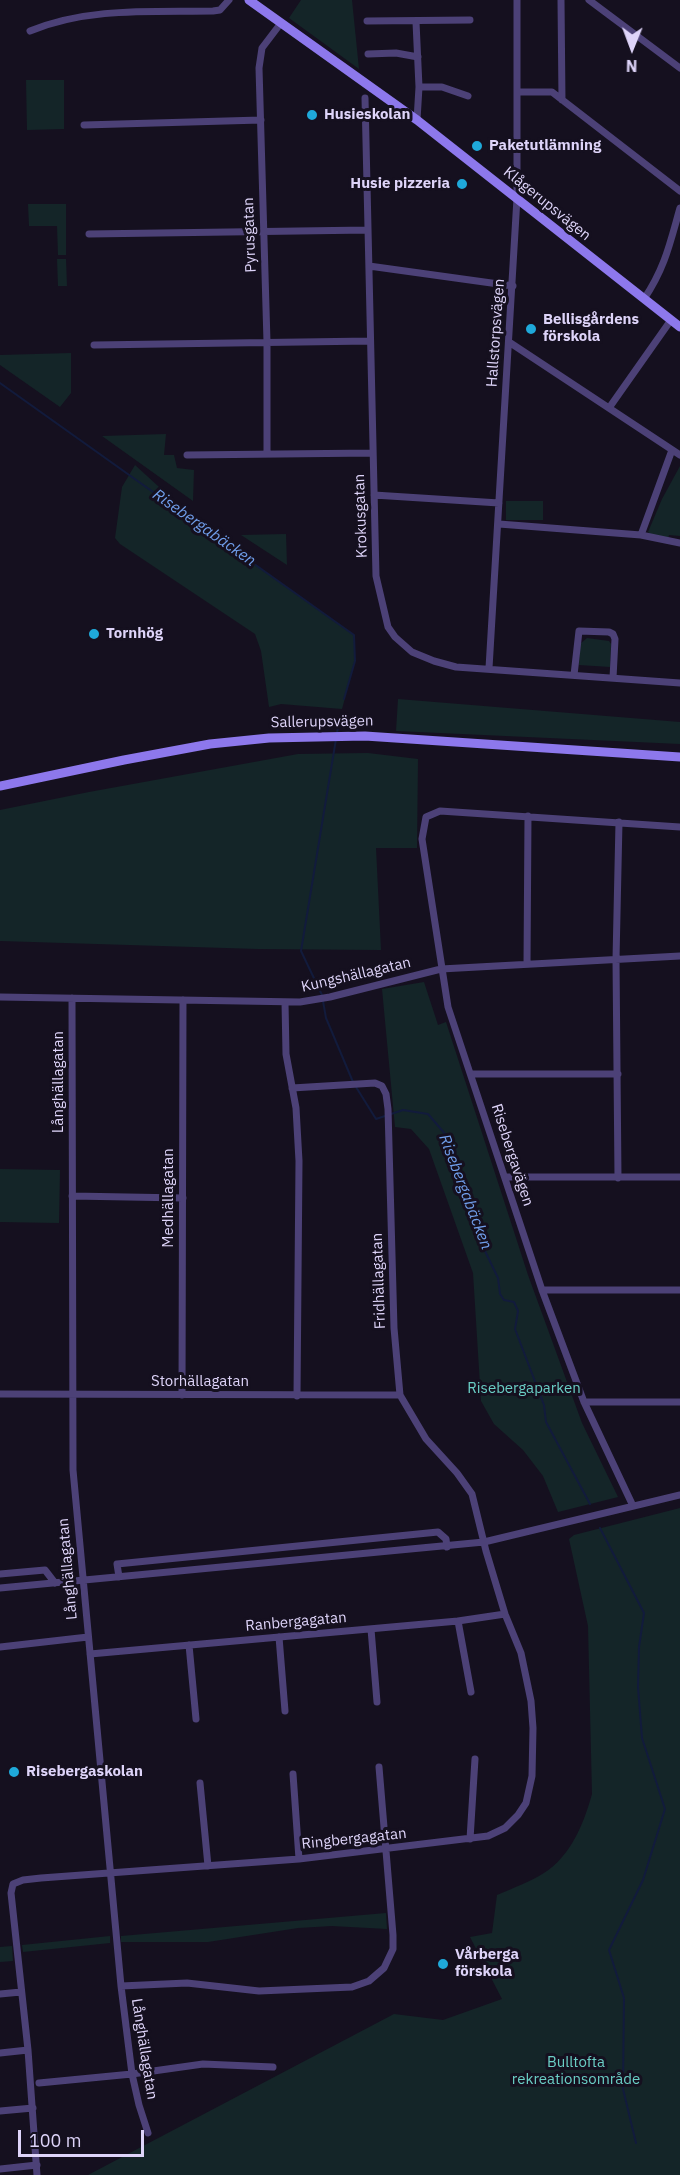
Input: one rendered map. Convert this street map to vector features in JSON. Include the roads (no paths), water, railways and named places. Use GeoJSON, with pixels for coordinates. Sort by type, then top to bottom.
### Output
{"type":"FeatureCollection","features":[{"type":"Feature","properties":{"kind":"main road","name":"Klågerupsvägen"},"geometry":{"type":"LineString","coordinates":[[249,0],[417,120],[680,327]]}},
{"type":"Feature","properties":{"kind":"main road","name":"Sallerupsvägen"},"geometry":{"type":"LineString","coordinates":[[0,786],[210,744],[269,738],[365,736],[680,756]]}},
{"type":"Feature","properties":{"kind":"street"},"geometry":{"type":"LineString","coordinates":[[30,31],[67,19],[98,14],[220,10],[230,0]]}},
{"type":"Feature","properties":{"kind":"street","name":"Hallstorpsvägen"},"geometry":{"type":"LineString","coordinates":[[489,668],[517,198],[517,0]]}},
{"type":"Feature","properties":{"kind":"street"},"geometry":{"type":"LineString","coordinates":[[561,0],[562,100]]}},
{"type":"Feature","properties":{"kind":"street"},"geometry":{"type":"LineString","coordinates":[[589,0],[680,68]]}},
{"type":"Feature","properties":{"kind":"street"},"geometry":{"type":"LineString","coordinates":[[367,21],[470,20]]}},
{"type":"Feature","properties":{"kind":"street"},"geometry":{"type":"LineString","coordinates":[[416,22],[419,87],[417,120]]}},
{"type":"Feature","properties":{"kind":"street","name":"Pyrusgatan"},"geometry":{"type":"LineString","coordinates":[[267,454],[267,342],[260,53],[281,23]]}},
{"type":"Feature","properties":{"kind":"street"},"geometry":{"type":"LineString","coordinates":[[368,54],[396,53],[418,57]]}},
{"type":"Feature","properties":{"kind":"street"},"geometry":{"type":"LineString","coordinates":[[419,87],[442,87],[468,96]]}},
{"type":"Feature","properties":{"kind":"street"},"geometry":{"type":"LineString","coordinates":[[518,92],[552,92],[680,191]]}},
{"type":"Feature","properties":{"kind":"street","name":"Krokusgatan"},"geometry":{"type":"LineString","coordinates":[[365,98],[376,576],[388,627],[407,648],[419,655],[456,667],[680,683]]}},
{"type":"Feature","properties":{"kind":"street"},"geometry":{"type":"LineString","coordinates":[[84,124],[261,120]]}},
{"type":"Feature","properties":{"kind":"street"},"geometry":{"type":"LineString","coordinates":[[644,299],[657,279],[668,251],[680,208]]}},
{"type":"Feature","properties":{"kind":"street"},"geometry":{"type":"LineString","coordinates":[[89,234],[368,230]]}},
{"type":"Feature","properties":{"kind":"street"},"geometry":{"type":"LineString","coordinates":[[369,266],[513,286]]}},
{"type":"Feature","properties":{"kind":"street"},"geometry":{"type":"LineString","coordinates":[[609,408],[671,321]]}},
{"type":"Feature","properties":{"kind":"street"},"geometry":{"type":"LineString","coordinates":[[94,345],[370,341]]}},
{"type":"Feature","properties":{"kind":"street"},"geometry":{"type":"LineString","coordinates":[[508,342],[680,454]]}},
{"type":"Feature","properties":{"kind":"street"},"geometry":{"type":"LineString","coordinates":[[641,535],[672,450]]}},
{"type":"Feature","properties":{"kind":"street"},"geometry":{"type":"LineString","coordinates":[[187,455],[373,453]]}},
{"type":"Feature","properties":{"kind":"street"},"geometry":{"type":"LineString","coordinates":[[374,495],[499,503]]}},
{"type":"Feature","properties":{"kind":"street"},"geometry":{"type":"LineString","coordinates":[[499,524],[641,535],[680,543]]}},
{"type":"Feature","properties":{"kind":"street"},"geometry":{"type":"LineString","coordinates":[[574,675],[579,631],[609,632],[615,639],[613,678]]}},
{"type":"Feature","properties":{"kind":"street","name":"Risebergavägen"},"geometry":{"type":"LineString","coordinates":[[528,816],[440,811],[426,817],[422,839],[441,969],[448,1007],[542,1290],[584,1402],[633,1506]]}},
{"type":"Feature","properties":{"kind":"street"},"geometry":{"type":"LineString","coordinates":[[527,964],[528,816],[680,827]]}},
{"type":"Feature","properties":{"kind":"street"},"geometry":{"type":"LineString","coordinates":[[618,1178],[616,959],[619,822]]}},
{"type":"Feature","properties":{"kind":"street","name":"Kungshällagatan"},"geometry":{"type":"LineString","coordinates":[[0,997],[311,1001],[441,969],[680,956]]}},
{"type":"Feature","properties":{"kind":"street","name":"Långhällagatan"},"geometry":{"type":"LineString","coordinates":[[72,998],[73,1470],[121,1986],[132,2074],[147,2133]]}},
{"type":"Feature","properties":{"kind":"street","name":"Medhällagatan"},"geometry":{"type":"LineString","coordinates":[[182,1395],[183,1000]]}},
{"type":"Feature","properties":{"kind":"street"},"geometry":{"type":"LineString","coordinates":[[285,1002],[286,1054],[296,1108],[298,1161],[297,1396]]}},
{"type":"Feature","properties":{"kind":"street"},"geometry":{"type":"LineString","coordinates":[[471,1074],[618,1074]]}},
{"type":"Feature","properties":{"kind":"street","name":"Fridhällagatan"},"geometry":{"type":"LineString","coordinates":[[292,1088],[375,1083],[382,1086],[386,1094],[389,1124],[394,1328],[400,1395],[426,1439],[457,1473],[472,1494],[484,1542]]}},
{"type":"Feature","properties":{"kind":"street"},"geometry":{"type":"LineString","coordinates":[[506,1177],[680,1177]]}},
{"type":"Feature","properties":{"kind":"street"},"geometry":{"type":"LineString","coordinates":[[72,1196],[183,1198]]}},
{"type":"Feature","properties":{"kind":"street"},"geometry":{"type":"LineString","coordinates":[[542,1290],[680,1290]]}},
{"type":"Feature","properties":{"kind":"street","name":"Storhällagatan"},"geometry":{"type":"LineString","coordinates":[[0,1394],[400,1395]]}},
{"type":"Feature","properties":{"kind":"street"},"geometry":{"type":"LineString","coordinates":[[584,1402],[680,1402]]}},
{"type":"Feature","properties":{"kind":"street"},"geometry":{"type":"LineString","coordinates":[[0,1588],[484,1542],[680,1494]]}},
{"type":"Feature","properties":{"kind":"street"},"geometry":{"type":"LineString","coordinates":[[119,1577],[117,1564],[418,1534],[438,1533],[446,1539],[447,1547]]}},
{"type":"Feature","properties":{"kind":"street","name":"Ringbergagatan"},"geometry":{"type":"LineString","coordinates":[[37,2175],[28,2050],[11,1893],[13,1884],[23,1880],[110,1872],[299,1859],[470,1839],[488,1836],[505,1828],[526,1803],[532,1776],[533,1728],[531,1701],[521,1653],[505,1614],[484,1542]]}},
{"type":"Feature","properties":{"kind":"street"},"geometry":{"type":"LineString","coordinates":[[0,1574],[45,1570],[55,1583]]}},
{"type":"Feature","properties":{"kind":"street","name":"Ranbergagatan"},"geometry":{"type":"LineString","coordinates":[[90,1654],[458,1621],[505,1614]]}},
{"type":"Feature","properties":{"kind":"street"},"geometry":{"type":"LineString","coordinates":[[458,1621],[471,1692]]}},
{"type":"Feature","properties":{"kind":"street"},"geometry":{"type":"LineString","coordinates":[[371,1629],[377,1702]]}},
{"type":"Feature","properties":{"kind":"street"},"geometry":{"type":"LineString","coordinates":[[0,1647],[88,1637]]}},
{"type":"Feature","properties":{"kind":"street"},"geometry":{"type":"LineString","coordinates":[[279,1637],[285,1711]]}},
{"type":"Feature","properties":{"kind":"street"},"geometry":{"type":"LineString","coordinates":[[189,1645],[196,1719]]}},
{"type":"Feature","properties":{"kind":"street"},"geometry":{"type":"LineString","coordinates":[[470,1839],[475,1759]]}},
{"type":"Feature","properties":{"kind":"street"},"geometry":{"type":"LineString","coordinates":[[121,1986],[187,1983],[260,1991],[352,1987],[369,1982],[384,1968],[393,1949],[379,1767]]}},
{"type":"Feature","properties":{"kind":"street"},"geometry":{"type":"LineString","coordinates":[[293,1774],[299,1859]]}},
{"type":"Feature","properties":{"kind":"street"},"geometry":{"type":"LineString","coordinates":[[200,1783],[208,1866]]}},
{"type":"Feature","properties":{"kind":"street"},"geometry":{"type":"LineString","coordinates":[[0,1994],[21,1992]]}},
{"type":"Feature","properties":{"kind":"street"},"geometry":{"type":"LineString","coordinates":[[0,2053],[28,2050]]}},
{"type":"Feature","properties":{"kind":"street"},"geometry":{"type":"LineString","coordinates":[[39,2083],[203,2064],[273,2067]]}},
{"type":"Feature","properties":{"kind":"street"},"geometry":{"type":"LineString","coordinates":[[0,2111],[33,2108]]}},
{"type":"Feature","properties":{"kind":"street"},"geometry":{"type":"LineString","coordinates":[[0,2169],[37,2165]]}},
{"type":"Feature","properties":{"kind":"waterway","name":"Risebergabäcken"},"geometry":{"type":"LineString","coordinates":[[0,383],[354,635],[355,661],[344,699]]}},
{"type":"Feature","properties":{"kind":"waterway","name":"Risebergabäcken"},"geometry":{"type":"LineString","coordinates":[[337,733],[339,721]]}},
{"type":"Feature","properties":{"kind":"waterway","name":"Risebergabäcken"},"geometry":{"type":"LineString","coordinates":[[322,995],[301,951],[336,739]]}},
{"type":"Feature","properties":{"kind":"waterway","name":"Risebergabäcken"},"geometry":{"type":"LineString","coordinates":[[323,1001],[326,1018],[353,1082]]}},
{"type":"Feature","properties":{"kind":"waterway","name":"Risebergabäcken"},"geometry":{"type":"LineString","coordinates":[[356,1087],[376,1119],[403,1110],[428,1114],[446,1135],[485,1251],[498,1278],[500,1294],[504,1300],[514,1302],[518,1311],[515,1329],[544,1405],[546,1422],[590,1504]]}},
{"type":"Feature","properties":{"kind":"waterway"},"geometry":{"type":"LineString","coordinates":[[600,1528],[644,1613],[639,1647],[638,1687],[642,1738],[665,1809],[643,1880],[609,1950],[624,1998],[623,2089],[636,2143]]}},
{"type":"Feature","properties":{"kind":"place","name":"Husieskolan"},"geometry":{"type":"Point","coordinates":[312,115]}},
{"type":"Feature","properties":{"kind":"place","name":"Paketutlämning"},"geometry":{"type":"Point","coordinates":[477,146]}},
{"type":"Feature","properties":{"kind":"place","name":"Husie pizzeria"},"geometry":{"type":"Point","coordinates":[462,184]}},
{"type":"Feature","properties":{"kind":"place","name":"Bellisgårdens förskola"},"geometry":{"type":"Point","coordinates":[531,329]}},
{"type":"Feature","properties":{"kind":"place","name":"Tornhög"},"geometry":{"type":"Point","coordinates":[94,634]}},
{"type":"Feature","properties":{"kind":"place","name":"Risebergaskolan"},"geometry":{"type":"Point","coordinates":[14,1772]}},
{"type":"Feature","properties":{"kind":"place","name":"Vårberga förskola"},"geometry":{"type":"Point","coordinates":[443,1964]}},
{"type":"Feature","properties":{"kind":"park label","name":"Risebergaparken"},"geometry":{"type":"Point","coordinates":[524,1389]}},
{"type":"Feature","properties":{"kind":"park label","name":"Bulltofta rekreationsområde"},"geometry":{"type":"Point","coordinates":[576,2072]}}]}
